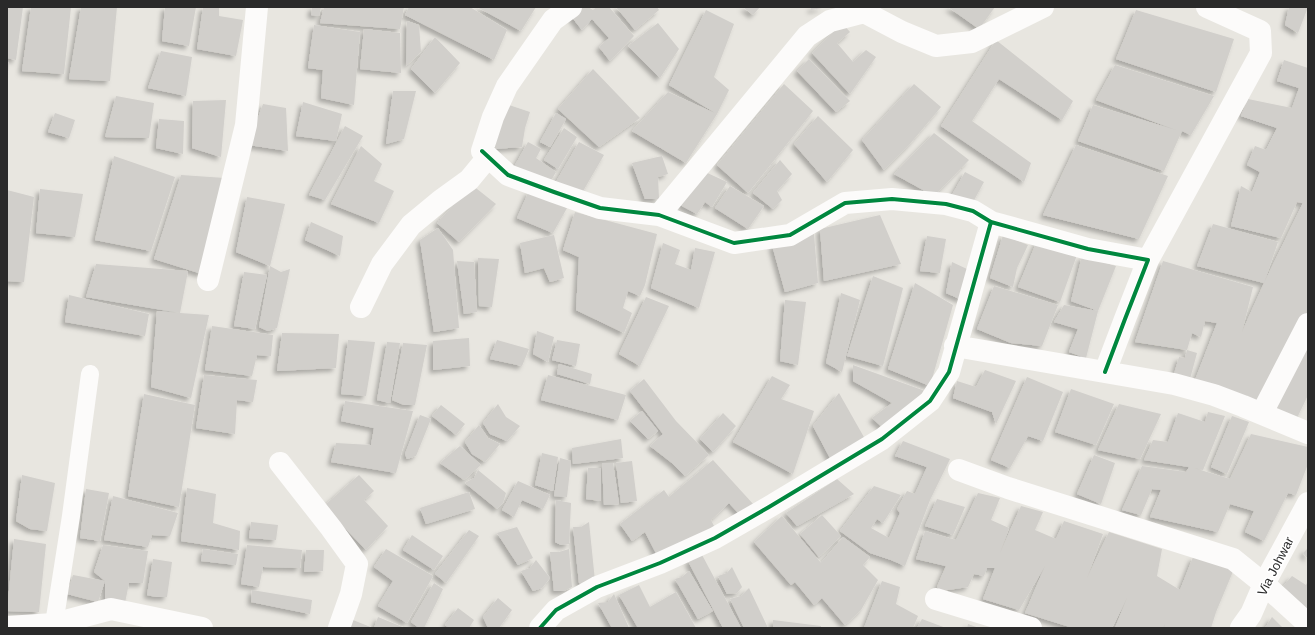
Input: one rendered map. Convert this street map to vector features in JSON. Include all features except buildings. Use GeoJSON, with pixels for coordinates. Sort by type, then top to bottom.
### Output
{"type":"FeatureCollection","features":[{"type":"Feature","properties":{"kind":"street"},"geometry":{"type":"LineString","coordinates":[[208,280],[246,125],[257,7]]}},
{"type":"Feature","properties":{"kind":"street"},"geometry":{"type":"LineString","coordinates":[[482,151],[493,117],[507,86],[553,20],[571,7]]}},
{"type":"Feature","properties":{"kind":"street"},"geometry":{"type":"LineString","coordinates":[[659,215],[807,36],[830,21],[864,12],[902,32],[936,46],[958,45],[972,42],[1043,7]]}},
{"type":"Feature","properties":{"kind":"street"},"geometry":{"type":"LineString","coordinates":[[1105,372],[1148,260],[1261,53],[1260,31],[1207,7]]}},
{"type":"Feature","properties":{"kind":"street"},"geometry":{"type":"LineString","coordinates":[[482,151],[508,175],[554,192],[600,208],[659,215],[734,243],[790,235],[845,204],[892,199],[946,204],[973,211],[991,222],[1088,249],[1148,260]]}},
{"type":"Feature","properties":{"kind":"street"},"geometry":{"type":"LineString","coordinates":[[361,307],[382,264],[411,224],[469,180],[488,157],[482,151]]}},
{"type":"Feature","properties":{"kind":"street"},"geometry":{"type":"LineString","coordinates":[[540,628],[556,610],[597,587],[660,563],[715,538],[769,508],[882,439],[930,401],[949,372],[955,346],[991,222]]}},
{"type":"Feature","properties":{"kind":"street"},"geometry":{"type":"LineString","coordinates":[[1262,413],[1308,324]]}},
{"type":"Feature","properties":{"kind":"street"},"geometry":{"type":"LineString","coordinates":[[955,346],[1174,384],[1262,413],[1308,432]]}},
{"type":"Feature","properties":{"kind":"street"},"geometry":{"type":"LineString","coordinates":[[280,463],[357,564],[351,594],[339,628]]}},
{"type":"Feature","properties":{"kind":"street"},"geometry":{"type":"LineString","coordinates":[[959,470],[1008,488],[1233,559],[1264,584],[1308,624]]}},
{"type":"Feature","properties":{"kind":"street","name":"Via Johwar"},"geometry":{"type":"LineString","coordinates":[[1240,628],[1251,614],[1264,584],[1308,503]]}},
{"type":"Feature","properties":{"kind":"street"},"geometry":{"type":"LineString","coordinates":[[936,599],[1031,628]]}},
{"type":"Feature","properties":{"kind":"street"},"geometry":{"type":"LineString","coordinates":[[7,627],[54,624],[111,609],[202,628]]}},
{"type":"Feature","properties":{"kind":"lane"},"geometry":{"type":"LineString","coordinates":[[54,624],[71,516],[90,374]]}},
{"type":"Feature","properties":{"kind":"cycle path"},"geometry":{"type":"LineString","coordinates":[[482,151],[508,175],[554,192],[600,208],[659,215],[734,243],[790,235],[845,203],[892,199],[946,204],[973,211],[991,222],[1088,249],[1148,260],[1105,372]]}},
{"type":"Feature","properties":{"kind":"cycle path"},"geometry":{"type":"LineString","coordinates":[[540,628],[556,610],[597,587],[660,563],[715,538],[769,507],[882,439],[930,401],[949,372],[991,222]]}}]}
